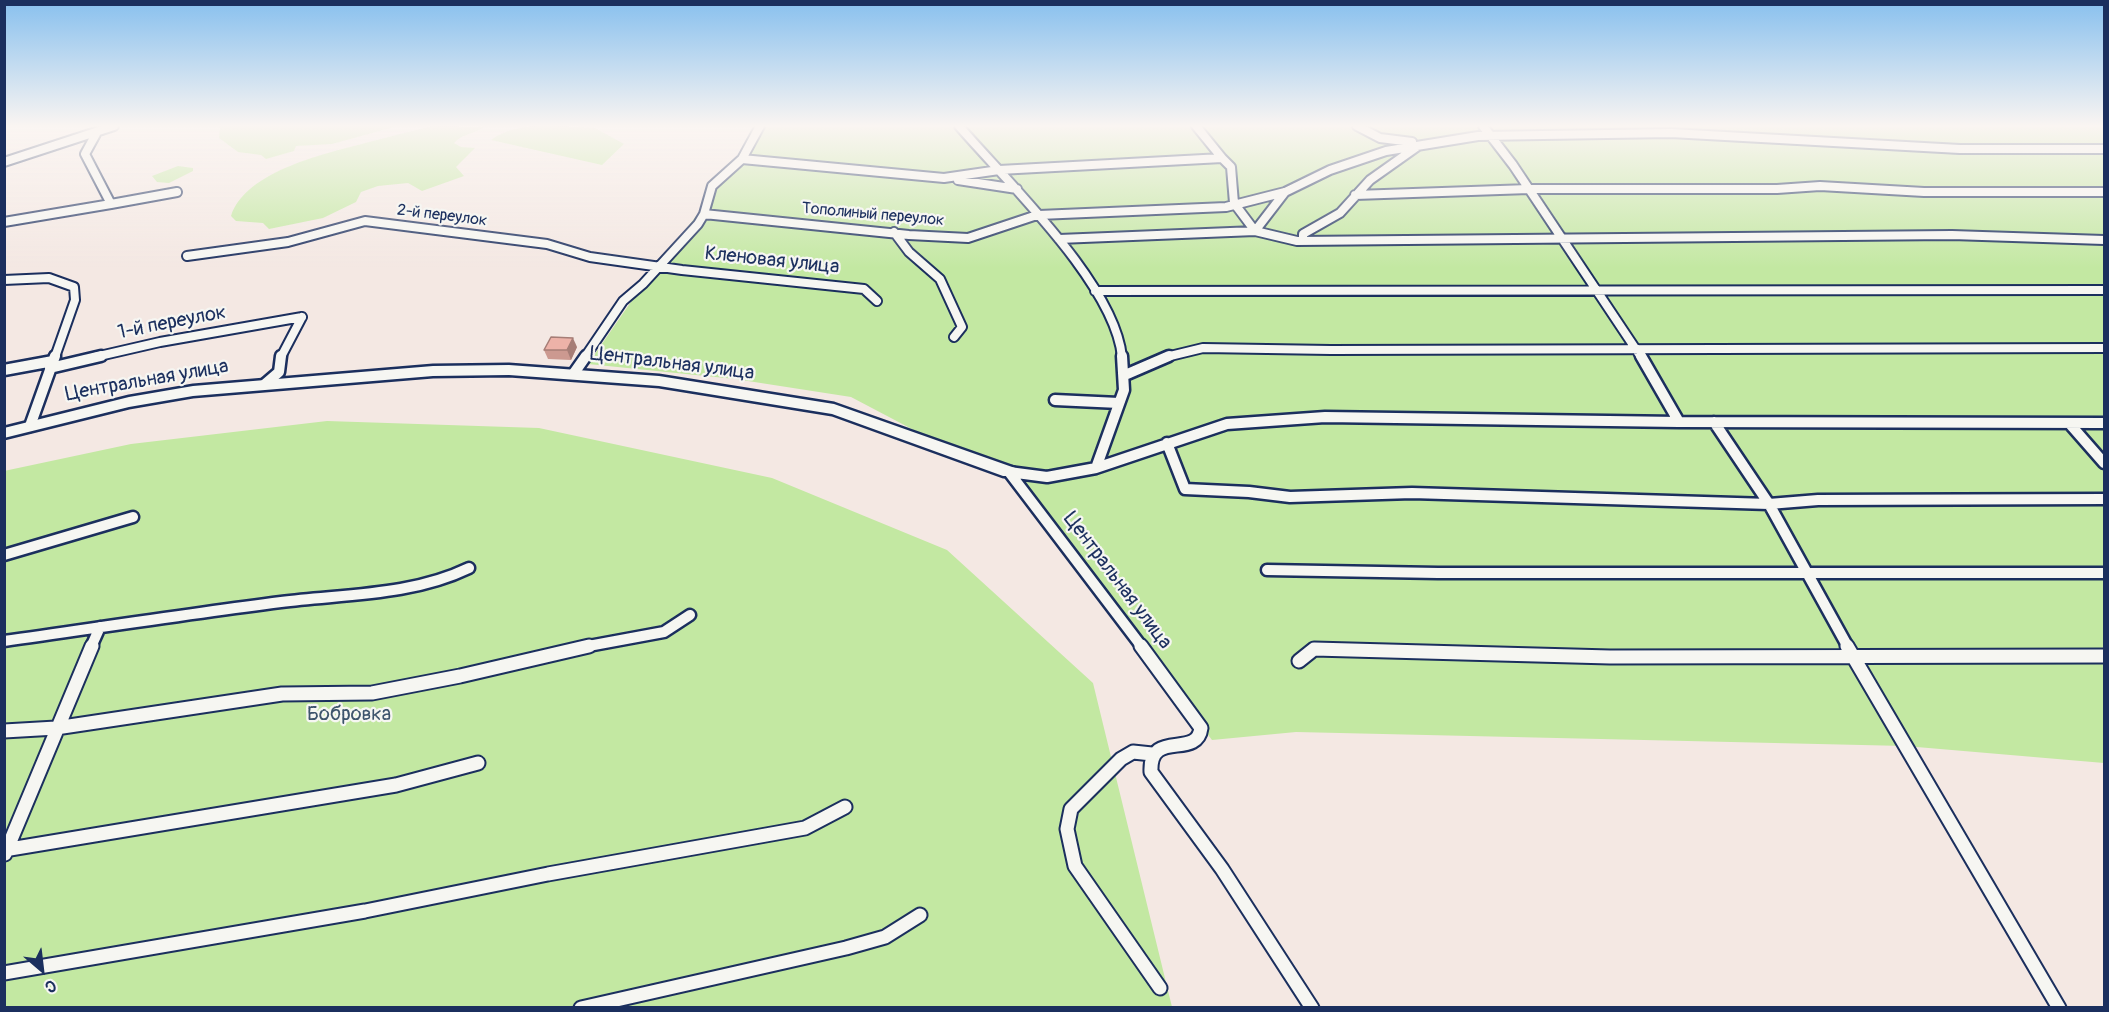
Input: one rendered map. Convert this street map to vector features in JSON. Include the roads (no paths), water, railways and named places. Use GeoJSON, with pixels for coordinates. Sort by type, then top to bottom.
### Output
{"type":"FeatureCollection","features":[{"type":"Feature","properties":{"kind":"street"},"geometry":{"type":"LineString","coordinates":[[95,173],[111,204]]}},
{"type":"Feature","properties":{"kind":"street"},"geometry":{"type":"LineString","coordinates":[[574,372],[622,302],[687,237],[704,214],[712,186],[726,173]]}},
{"type":"Feature","properties":{"kind":"street"},"geometry":{"type":"LineString","coordinates":[[893,173],[1017,189]]}},
{"type":"Feature","properties":{"kind":"street"},"geometry":{"type":"LineString","coordinates":[[944,178],[977,173]]}},
{"type":"Feature","properties":{"kind":"street"},"geometry":{"type":"LineString","coordinates":[[1002,173],[1059,238],[1095,291],[1119,334],[1125,390],[1096,468]]}},
{"type":"Feature","properties":{"kind":"street"},"geometry":{"type":"LineString","coordinates":[[1232,173],[1234,203],[1255,231]]}},
{"type":"Feature","properties":{"kind":"street"},"geometry":{"type":"LineString","coordinates":[[1255,231],[1285,192],[1323,173]]}},
{"type":"Feature","properties":{"kind":"street"},"geometry":{"type":"LineString","coordinates":[[1303,240],[1303,234],[1340,213],[1355,195],[1380,173]]}},
{"type":"Feature","properties":{"kind":"street"},"geometry":{"type":"LineString","coordinates":[[1518,173],[1636,348],[1679,422]]}},
{"type":"Feature","properties":{"kind":"street"},"geometry":{"type":"LineString","coordinates":[[1355,195],[1529,189],[1687,190],[1820,186],[1924,192],[2104,192]]}},
{"type":"Feature","properties":{"kind":"street"},"geometry":{"type":"LineString","coordinates":[[4,222],[177,192]]}},
{"type":"Feature","properties":{"kind":"street","name":"Тополиный переулок"},"geometry":{"type":"LineString","coordinates":[[704,214],[909,235],[968,238],[1038,215],[1226,207],[1234,203],[1285,192]]}},
{"type":"Feature","properties":{"kind":"street","name":"2-й переулок"},"geometry":{"type":"LineString","coordinates":[[187,256],[288,242],[365,221],[547,244],[590,257],[659,266]]}},
{"type":"Feature","properties":{"kind":"street"},"geometry":{"type":"LineString","coordinates":[[1059,238],[1255,231],[1303,240],[1952,235],[2104,240]]}},
{"type":"Feature","properties":{"kind":"street"},"geometry":{"type":"LineString","coordinates":[[894,232],[909,252],[940,279],[963,327],[954,337]]}},
{"type":"Feature","properties":{"kind":"street","name":"Кленовая улица"},"geometry":{"type":"LineString","coordinates":[[659,266],[864,289],[877,301]]}},
{"type":"Feature","properties":{"kind":"street"},"geometry":{"type":"LineString","coordinates":[[4,280],[42,277],[58,279],[74,287],[75,300],[30,426]]}},
{"type":"Feature","properties":{"kind":"street"},"geometry":{"type":"LineString","coordinates":[[1095,291],[2104,290]]}},
{"type":"Feature","properties":{"kind":"street","name":"1-й переулок"},"geometry":{"type":"LineString","coordinates":[[4,370],[52,364],[302,317],[281,355],[279,372],[265,384]]}},
{"type":"Feature","properties":{"kind":"street"},"geometry":{"type":"LineString","coordinates":[[1125,375],[1176,353],[1203,348],[1269,350],[2104,348]]}},
{"type":"Feature","properties":{"kind":"street","name":"Центральная улица"},"geometry":{"type":"LineString","coordinates":[[4,433],[129,402],[193,391],[433,371],[574,372],[701,387],[834,409],[1009,472],[1109,602],[1201,728],[1200,737],[1194,743],[1173,744],[1158,749],[1152,754]]}},
{"type":"Feature","properties":{"kind":"street"},"geometry":{"type":"LineString","coordinates":[[1055,399],[1119,404]]}},
{"type":"Feature","properties":{"kind":"street"},"geometry":{"type":"LineString","coordinates":[[1009,472],[1047,477],[1096,468],[1227,424],[1325,417],[1679,422],[2104,423]]}},
{"type":"Feature","properties":{"kind":"street"},"geometry":{"type":"LineString","coordinates":[[1714,422],[1769,504],[1853,657],[2019,944],[2059,1008]]}},
{"type":"Feature","properties":{"kind":"street"},"geometry":{"type":"LineString","coordinates":[[2069,423],[2104,463]]}},
{"type":"Feature","properties":{"kind":"street"},"geometry":{"type":"LineString","coordinates":[[1167,443],[1185,489],[1249,492],[1290,497],[1412,493],[1769,504],[1818,500],[2104,499]]}},
{"type":"Feature","properties":{"kind":"street"},"geometry":{"type":"LineString","coordinates":[[4,555],[133,517]]}},
{"type":"Feature","properties":{"kind":"street"},"geometry":{"type":"LineString","coordinates":[[4,641],[358,595],[442,581],[469,568]]}},
{"type":"Feature","properties":{"kind":"street"},"geometry":{"type":"LineString","coordinates":[[1267,570],[1438,573],[2104,573]]}},
{"type":"Feature","properties":{"kind":"street"},"geometry":{"type":"LineString","coordinates":[[4,731],[56,728],[282,694],[372,693],[460,676],[610,641],[664,632],[690,615]]}},
{"type":"Feature","properties":{"kind":"street"},"geometry":{"type":"LineString","coordinates":[[5,852],[100,627]]}},
{"type":"Feature","properties":{"kind":"street"},"geometry":{"type":"LineString","coordinates":[[1299,662],[1314,649],[1419,654],[2104,656]]}},
{"type":"Feature","properties":{"kind":"street"},"geometry":{"type":"LineString","coordinates":[[1160,988],[1075,866],[1067,829],[1071,809],[1121,759],[1133,752],[1152,754],[1151,772],[1222,869],[1312,1008]]}},
{"type":"Feature","properties":{"kind":"street"},"geometry":{"type":"LineString","coordinates":[[5,852],[396,785],[478,763]]}},
{"type":"Feature","properties":{"kind":"street"},"geometry":{"type":"LineString","coordinates":[[4,973],[365,911],[548,874],[805,828],[845,807]]}},
{"type":"Feature","properties":{"kind":"street"},"geometry":{"type":"LineString","coordinates":[[581,1008],[846,948],[885,937],[920,915]]}},
{"type":"Feature","properties":{"kind":"park label","name":"Бобровка"},"geometry":{"type":"Point","coordinates":[349,715]}}]}
